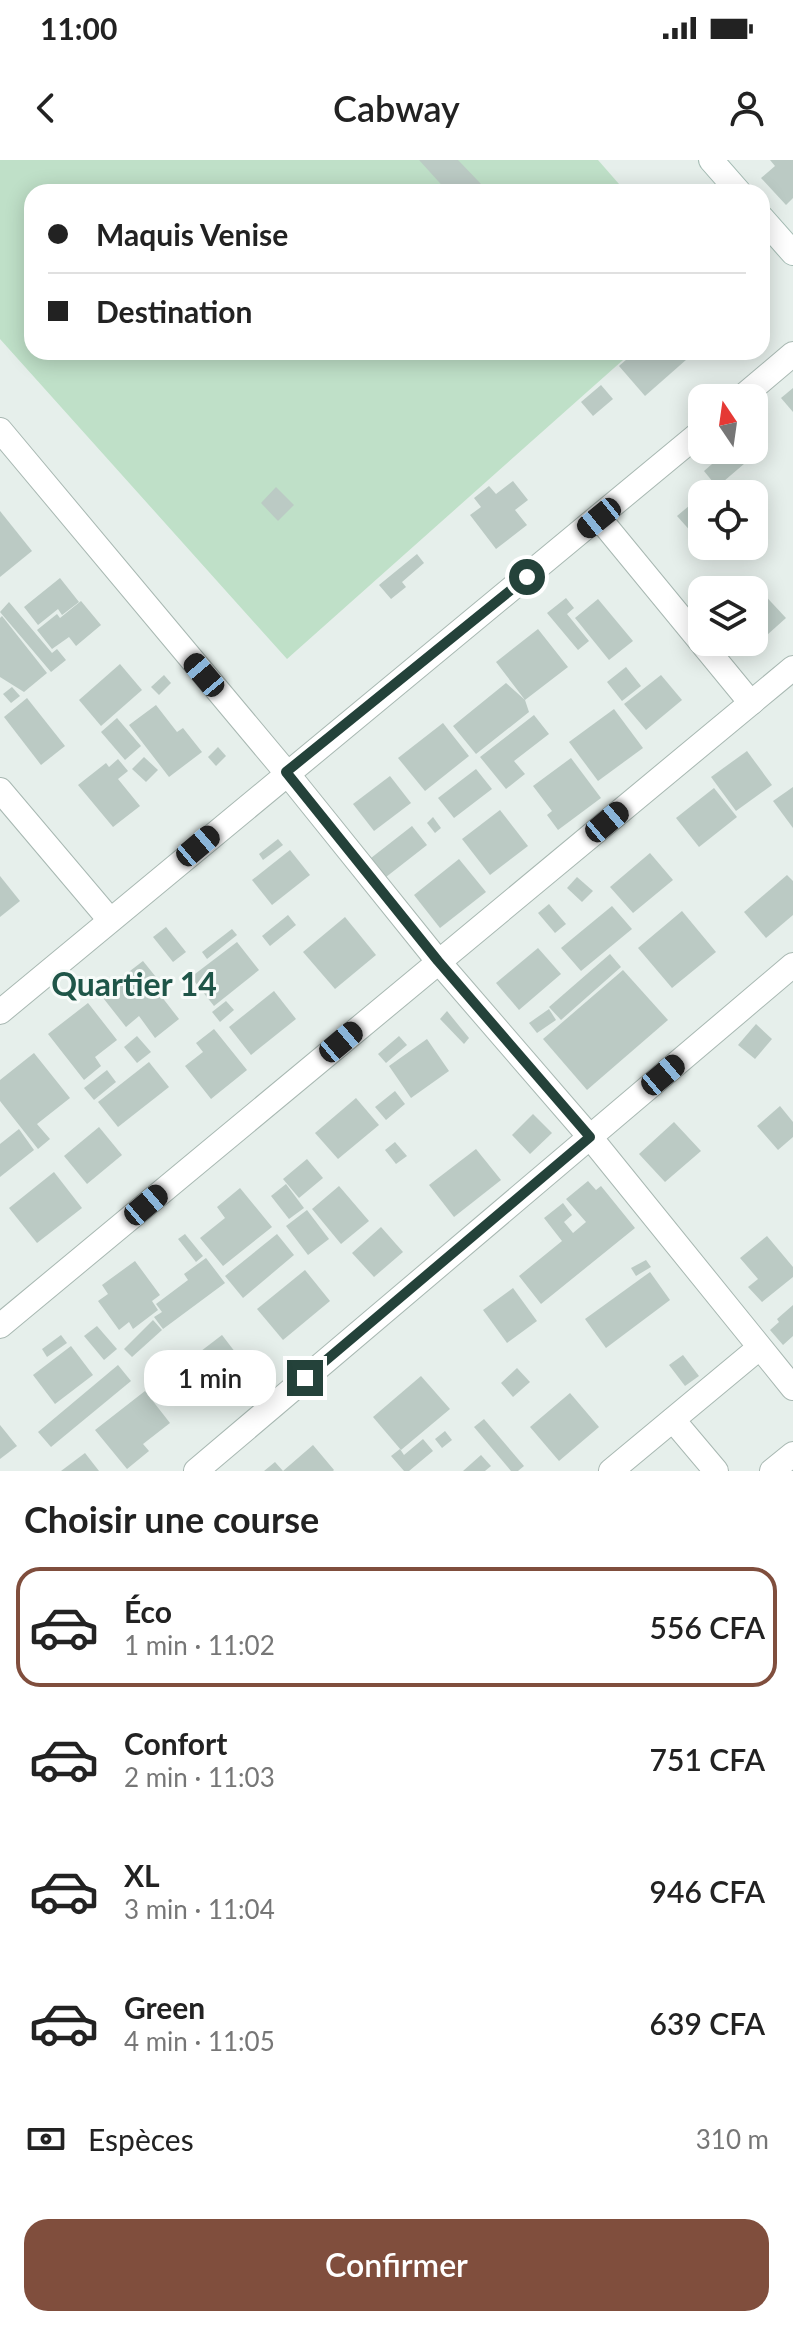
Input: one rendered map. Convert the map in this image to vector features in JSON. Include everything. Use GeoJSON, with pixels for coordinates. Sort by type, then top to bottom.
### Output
{"type":"FeatureCollection","features":[{"type":"Feature","properties":{"kind":"street"},"geometry":{"type":"LineString","coordinates":[[711,160],[732,184]]}},
{"type":"Feature","properties":{"kind":"street"},"geometry":{"type":"LineString","coordinates":[[770,226],[791,247]]}},
{"type":"Feature","properties":{"kind":"street"},"geometry":{"type":"LineString","coordinates":[[758,384],[793,354]]}},
{"type":"Feature","properties":{"kind":"street"},"geometry":{"type":"LineString","coordinates":[[0,430],[286,772],[438,961],[590,1137],[793,1388]]}},
{"type":"Feature","properties":{"kind":"street"},"geometry":{"type":"LineString","coordinates":[[0,1012],[286,772],[688,443]]}},
{"type":"Feature","properties":{"kind":"street"},"geometry":{"type":"LineString","coordinates":[[599,518],[751,703]]}},
{"type":"Feature","properties":{"kind":"street"},"geometry":{"type":"LineString","coordinates":[[0,1326],[793,668]]}},
{"type":"Feature","properties":{"kind":"street"},"geometry":{"type":"LineString","coordinates":[[0,790],[110,920]]}},
{"type":"Feature","properties":{"kind":"street"},"geometry":{"type":"LineString","coordinates":[[196,1471],[590,1137],[790,974]]}},
{"type":"Feature","properties":{"kind":"street"},"geometry":{"type":"LineString","coordinates":[[611,1471],[759,1348]]}},
{"type":"Feature","properties":{"kind":"street"},"geometry":{"type":"LineString","coordinates":[[673,1420],[716,1471]]}},
{"type":"Feature","properties":{"kind":"street"},"geometry":{"type":"LineString","coordinates":[[772,1471],[793,1454]]}},
{"type":"Feature","properties":{"kind":"green space"},"geometry":{"type":"Polygon","coordinates":[[[0,160],[598,160],[619,184],[24,184],[24,360],[623,360],[287,659],[0,339],[0,160]]]}},
{"type":"Feature","properties":{"kind":"building"},"geometry":{"type":"Polygon","coordinates":[[[419,160],[458,160],[481,184],[441,184],[419,160]]]}},
{"type":"Feature","properties":{"kind":"building"},"geometry":{"type":"Polygon","coordinates":[[[770,160],[793,160],[793,198],[786,205],[770,184],[761,178],[775,166],[770,160]]]}},
{"type":"Feature","properties":{"kind":"building"},"geometry":{"type":"Polygon","coordinates":[[[626,360],[686,360],[645,396],[619,366],[626,360]]]}},
{"type":"Feature","properties":{"kind":"building"},"geometry":{"type":"Polygon","coordinates":[[[601,385],[613,399],[593,416],[581,402],[601,385]]]}},
{"type":"Feature","properties":{"kind":"building"},"geometry":{"type":"Polygon","coordinates":[[[793,388],[793,412],[781,398],[793,388]]]}},
{"type":"Feature","properties":{"kind":"building"},"geometry":{"type":"Polygon","coordinates":[[[712,464],[744,464],[725,480],[711,480],[704,471],[712,464]]]}},
{"type":"Feature","properties":{"kind":"building"},"geometry":{"type":"Polygon","coordinates":[[[513,481],[528,500],[515,510],[527,525],[496,549],[470,515],[481,507],[474,498],[489,486],[496,494],[513,481]]]}},
{"type":"Feature","properties":{"kind":"building"},"geometry":{"type":"Polygon","coordinates":[[[276,487],[294,505],[278,521],[261,503],[276,487]]]}},
{"type":"Feature","properties":{"kind":"building"},"geometry":{"type":"Polygon","coordinates":[[[688,507],[688,528],[677,516],[688,507]]]}},
{"type":"Feature","properties":{"kind":"building"},"geometry":{"type":"Polygon","coordinates":[[[0,511],[32,551],[0,577],[0,511]]]}},
{"type":"Feature","properties":{"kind":"building"},"geometry":{"type":"Polygon","coordinates":[[[417,554],[424,563],[402,582],[406,587],[391,599],[379,585],[417,554]]]}},
{"type":"Feature","properties":{"kind":"building"},"geometry":{"type":"Polygon","coordinates":[[[60,578],[79,602],[62,615],[58,609],[38,625],[24,607],[60,578]]]}},
{"type":"Feature","properties":{"kind":"building"},"geometry":{"type":"Polygon","coordinates":[[[566,598],[574,608],[567,614],[589,641],[578,650],[547,613],[566,598]]]}},
{"type":"Feature","properties":{"kind":"building"},"geometry":{"type":"Polygon","coordinates":[[[598,599],[633,641],[609,660],[575,618],[598,599]]]}},
{"type":"Feature","properties":{"kind":"building"},"geometry":{"type":"Polygon","coordinates":[[[768,599],[786,618],[768,634],[768,599]]]}},
{"type":"Feature","properties":{"kind":"building"},"geometry":{"type":"Polygon","coordinates":[[[81,601],[101,625],[76,646],[69,637],[52,649],[37,630],[57,614],[60,618],[81,601]]]}},
{"type":"Feature","properties":{"kind":"building"},"geometry":{"type":"Polygon","coordinates":[[[9,602],[52,653],[57,649],[66,660],[51,672],[0,612],[9,602]]]}},
{"type":"Feature","properties":{"kind":"building"},"geometry":{"type":"Polygon","coordinates":[[[2,616],[47,673],[24,692],[0,677],[2,616]]]}},
{"type":"Feature","properties":{"kind":"building"},"geometry":{"type":"Polygon","coordinates":[[[538,629],[568,667],[525,700],[496,662],[538,629]]]}},
{"type":"Feature","properties":{"kind":"building"},"geometry":{"type":"Polygon","coordinates":[[[120,664],[142,690],[101,726],[79,700],[120,664]]]}},
{"type":"Feature","properties":{"kind":"building"},"geometry":{"type":"Polygon","coordinates":[[[626,667],[641,686],[622,701],[607,682],[626,667]]]}},
{"type":"Feature","properties":{"kind":"building"},"geometry":{"type":"Polygon","coordinates":[[[164,675],[171,683],[159,695],[151,687],[164,675]]]}},
{"type":"Feature","properties":{"kind":"building"},"geometry":{"type":"Polygon","coordinates":[[[661,675],[682,700],[646,730],[624,704],[661,675]]]}},
{"type":"Feature","properties":{"kind":"building"},"geometry":{"type":"Polygon","coordinates":[[[506,683],[525,700],[529,712],[476,754],[453,726],[506,683]]]}},
{"type":"Feature","properties":{"kind":"building"},"geometry":{"type":"Polygon","coordinates":[[[12,687],[20,696],[11,703],[3,694],[12,687]]]}},
{"type":"Feature","properties":{"kind":"building"},"geometry":{"type":"Polygon","coordinates":[[[27,698],[65,746],[41,765],[4,717],[27,698]]]}},
{"type":"Feature","properties":{"kind":"building"},"geometry":{"type":"Polygon","coordinates":[[[156,705],[177,732],[183,728],[202,752],[169,777],[129,725],[156,705]]]}},
{"type":"Feature","properties":{"kind":"building"},"geometry":{"type":"Polygon","coordinates":[[[614,709],[643,748],[598,781],[569,742],[614,709]]]}},
{"type":"Feature","properties":{"kind":"building"},"geometry":{"type":"Polygon","coordinates":[[[534,715],[549,734],[514,761],[525,774],[506,789],[480,757],[534,715]]]}},
{"type":"Feature","properties":{"kind":"building"},"geometry":{"type":"Polygon","coordinates":[[[117,718],[141,746],[125,760],[101,732],[117,718]]]}},
{"type":"Feature","properties":{"kind":"building"},"geometry":{"type":"Polygon","coordinates":[[[443,723],[469,756],[425,791],[398,758],[443,723]]]}},
{"type":"Feature","properties":{"kind":"building"},"geometry":{"type":"Polygon","coordinates":[[[218,747],[226,756],[216,766],[208,757],[218,747]]]}},
{"type":"Feature","properties":{"kind":"building"},"geometry":{"type":"Polygon","coordinates":[[[747,751],[772,785],[736,811],[711,777],[747,751]]]}},
{"type":"Feature","properties":{"kind":"building"},"geometry":{"type":"Polygon","coordinates":[[[144,757],[158,770],[146,782],[132,769],[144,757]]]}},
{"type":"Feature","properties":{"kind":"building"},"geometry":{"type":"Polygon","coordinates":[[[571,758],[601,798],[558,830],[547,815],[552,811],[533,786],[571,758]]]}},
{"type":"Feature","properties":{"kind":"building"},"geometry":{"type":"Polygon","coordinates":[[[118,759],[128,771],[118,779],[140,806],[113,827],[78,785],[106,763],[109,767],[118,759]]]}},
{"type":"Feature","properties":{"kind":"building"},"geometry":{"type":"Polygon","coordinates":[[[476,769],[492,789],[454,818],[438,798],[476,769]]]}},
{"type":"Feature","properties":{"kind":"building"},"geometry":{"type":"Polygon","coordinates":[[[390,776],[411,803],[374,831],[353,804],[390,776]]]}},
{"type":"Feature","properties":{"kind":"building"},"geometry":{"type":"Polygon","coordinates":[[[793,787],[793,828],[773,801],[793,787]]]}},
{"type":"Feature","properties":{"kind":"building"},"geometry":{"type":"Polygon","coordinates":[[[714,788],[737,817],[699,847],[676,818],[714,788]]]}},
{"type":"Feature","properties":{"kind":"building"},"geometry":{"type":"Polygon","coordinates":[[[500,810],[528,846],[490,875],[462,839],[500,810]]]}},
{"type":"Feature","properties":{"kind":"building"},"geometry":{"type":"Polygon","coordinates":[[[433,817],[441,828],[435,833],[427,823],[433,817]]]}},
{"type":"Feature","properties":{"kind":"building"},"geometry":{"type":"Polygon","coordinates":[[[412,826],[427,845],[386,877],[371,858],[412,826]]]}},
{"type":"Feature","properties":{"kind":"building"},"geometry":{"type":"Polygon","coordinates":[[[278,839],[283,845],[263,860],[259,854],[278,839]]]}},
{"type":"Feature","properties":{"kind":"building"},"geometry":{"type":"Polygon","coordinates":[[[290,850],[310,875],[272,905],[252,880],[290,850]]]}},
{"type":"Feature","properties":{"kind":"building"},"geometry":{"type":"Polygon","coordinates":[[[650,853],[673,880],[633,913],[610,887],[650,853]]]}},
{"type":"Feature","properties":{"kind":"building"},"geometry":{"type":"Polygon","coordinates":[[[459,859],[486,892],[440,928],[414,895],[459,859]]]}},
{"type":"Feature","properties":{"kind":"building"},"geometry":{"type":"Polygon","coordinates":[[[787,875],[793,881],[793,915],[766,938],[744,912],[787,875]]]}},
{"type":"Feature","properties":{"kind":"building"},"geometry":{"type":"Polygon","coordinates":[[[0,876],[20,901],[0,917],[0,876]]]}},
{"type":"Feature","properties":{"kind":"building"},"geometry":{"type":"Polygon","coordinates":[[[577,877],[593,891],[582,902],[567,888],[577,877]]]}},
{"type":"Feature","properties":{"kind":"building"},"geometry":{"type":"Polygon","coordinates":[[[549,904],[566,924],[555,933],[538,913],[549,904]]]}},
{"type":"Feature","properties":{"kind":"building"},"geometry":{"type":"Polygon","coordinates":[[[612,906],[632,929],[581,971],[561,948],[612,906]]]}},
{"type":"Feature","properties":{"kind":"building"},"geometry":{"type":"Polygon","coordinates":[[[682,911],[716,952],[672,988],[638,948],[682,911]]]}},
{"type":"Feature","properties":{"kind":"building"},"geometry":{"type":"Polygon","coordinates":[[[288,915],[296,925],[270,946],[262,936],[288,915]]]}},
{"type":"Feature","properties":{"kind":"building"},"geometry":{"type":"Polygon","coordinates":[[[345,917],[376,955],[335,989],[303,952],[345,917]]]}},
{"type":"Feature","properties":{"kind":"building"},"geometry":{"type":"Polygon","coordinates":[[[166,927],[186,952],[173,962],[153,937],[166,927]]]}},
{"type":"Feature","properties":{"kind":"building"},"geometry":{"type":"Polygon","coordinates":[[[232,929],[237,935],[207,959],[202,952],[232,929]]]}},
{"type":"Feature","properties":{"kind":"building"},"geometry":{"type":"Polygon","coordinates":[[[237,942],[259,970],[214,1006],[191,977],[237,942]]]}},
{"type":"Feature","properties":{"kind":"building"},"geometry":{"type":"Polygon","coordinates":[[[538,948],[561,974],[519,1010],[496,983],[538,948]]]}},
{"type":"Feature","properties":{"kind":"building"},"geometry":{"type":"Polygon","coordinates":[[[610,954],[621,967],[561,1020],[549,1007],[610,954]]]}},
{"type":"Feature","properties":{"kind":"building"},"geometry":{"type":"Polygon","coordinates":[[[143,961],[164,987],[158,992],[179,1019],[155,1038],[139,1016],[126,1027],[100,994],[143,961]]]}},
{"type":"Feature","properties":{"kind":"building"},"geometry":{"type":"Polygon","coordinates":[[[623,970],[668,1020],[587,1090],[543,1039],[623,970]]]}},
{"type":"Feature","properties":{"kind":"building"},"geometry":{"type":"Polygon","coordinates":[[[274,991],[296,1019],[251,1055],[229,1027],[274,991]]]}},
{"type":"Feature","properties":{"kind":"building"},"geometry":{"type":"Polygon","coordinates":[[[226,1001],[234,1010],[220,1022],[212,1012],[226,1001]]]}},
{"type":"Feature","properties":{"kind":"building"},"geometry":{"type":"Polygon","coordinates":[[[88,1003],[117,1040],[95,1057],[101,1066],[84,1080],[48,1034],[88,1003]]]}},
{"type":"Feature","properties":{"kind":"building"},"geometry":{"type":"Polygon","coordinates":[[[549,1009],[556,1020],[537,1033],[529,1023],[549,1009]]]}},
{"type":"Feature","properties":{"kind":"building"},"geometry":{"type":"Polygon","coordinates":[[[447,1011],[469,1038],[464,1044],[440,1019],[447,1011]]]}},
{"type":"Feature","properties":{"kind":"building"},"geometry":{"type":"Polygon","coordinates":[[[756,1024],[772,1039],[755,1059],[738,1045],[756,1024]]]}},
{"type":"Feature","properties":{"kind":"building"},"geometry":{"type":"Polygon","coordinates":[[[214,1029],[247,1070],[211,1099],[185,1066],[203,1052],[196,1043],[214,1029]]]}},
{"type":"Feature","properties":{"kind":"building"},"geometry":{"type":"Polygon","coordinates":[[[137,1036],[151,1052],[137,1063],[124,1047],[137,1036]]]}},
{"type":"Feature","properties":{"kind":"building"},"geometry":{"type":"Polygon","coordinates":[[[399,1036],[407,1045],[386,1063],[378,1054],[399,1036]]]}},
{"type":"Feature","properties":{"kind":"building"},"geometry":{"type":"Polygon","coordinates":[[[427,1039],[449,1071],[411,1098],[389,1066],[427,1039]]]}},
{"type":"Feature","properties":{"kind":"building"},"geometry":{"type":"Polygon","coordinates":[[[34,1053],[70,1098],[37,1124],[50,1139],[38,1149],[0,1101],[0,1080],[34,1053]]]}},
{"type":"Feature","properties":{"kind":"building"},"geometry":{"type":"Polygon","coordinates":[[[149,1062],[169,1087],[118,1127],[98,1102],[149,1062]]]}},
{"type":"Feature","properties":{"kind":"building"},"geometry":{"type":"Polygon","coordinates":[[[107,1070],[116,1082],[94,1100],[84,1088],[107,1070]]]}},
{"type":"Feature","properties":{"kind":"building"},"geometry":{"type":"Polygon","coordinates":[[[395,1091],[405,1104],[386,1120],[375,1107],[395,1091]]]}},
{"type":"Feature","properties":{"kind":"building"},"geometry":{"type":"Polygon","coordinates":[[[356,1098],[379,1125],[338,1159],[315,1133],[356,1098]]]}},
{"type":"Feature","properties":{"kind":"building"},"geometry":{"type":"Polygon","coordinates":[[[780,1106],[793,1122],[793,1137],[778,1150],[757,1126],[780,1106]]]}},
{"type":"Feature","properties":{"kind":"building"},"geometry":{"type":"Polygon","coordinates":[[[533,1114],[552,1133],[530,1154],[512,1135],[533,1114]]]}},
{"type":"Feature","properties":{"kind":"building"},"geometry":{"type":"Polygon","coordinates":[[[674,1122],[701,1151],[665,1182],[639,1154],[674,1122]]]}},
{"type":"Feature","properties":{"kind":"building"},"geometry":{"type":"Polygon","coordinates":[[[99,1127],[122,1155],[87,1184],[64,1156],[99,1127]]]}},
{"type":"Feature","properties":{"kind":"building"},"geometry":{"type":"Polygon","coordinates":[[[19,1129],[34,1150],[0,1177],[0,1144],[19,1129]]]}},
{"type":"Feature","properties":{"kind":"building"},"geometry":{"type":"Polygon","coordinates":[[[395,1142],[407,1156],[396,1164],[385,1150],[395,1142]]]}},
{"type":"Feature","properties":{"kind":"building"},"geometry":{"type":"Polygon","coordinates":[[[476,1149],[501,1180],[454,1217],[429,1185],[476,1149]]]}},
{"type":"Feature","properties":{"kind":"building"},"geometry":{"type":"Polygon","coordinates":[[[307,1159],[323,1178],[299,1198],[283,1179],[307,1159]]]}},
{"type":"Feature","properties":{"kind":"building"},"geometry":{"type":"Polygon","coordinates":[[[54,1172],[82,1208],[37,1243],[9,1208],[54,1172]]]}},
{"type":"Feature","properties":{"kind":"building"},"geometry":{"type":"Polygon","coordinates":[[[588,1181],[596,1190],[601,1186],[635,1228],[541,1304],[519,1276],[562,1241],[544,1218],[563,1203],[572,1215],[564,1222],[573,1233],[586,1222],[566,1199],[588,1181]]]}},
{"type":"Feature","properties":{"kind":"building"},"geometry":{"type":"Polygon","coordinates":[[[286,1184],[304,1208],[289,1219],[271,1196],[286,1184]]]}},
{"type":"Feature","properties":{"kind":"building"},"geometry":{"type":"Polygon","coordinates":[[[339,1186],[369,1221],[341,1244],[312,1209],[339,1186]]]}},
{"type":"Feature","properties":{"kind":"building"},"geometry":{"type":"Polygon","coordinates":[[[240,1188],[272,1227],[223,1266],[200,1238],[225,1218],[217,1207],[240,1188]]]}},
{"type":"Feature","properties":{"kind":"building"},"geometry":{"type":"Polygon","coordinates":[[[307,1210],[329,1239],[308,1255],[286,1226],[307,1210]]]}},
{"type":"Feature","properties":{"kind":"building"},"geometry":{"type":"Polygon","coordinates":[[[381,1227],[403,1252],[374,1277],[352,1253],[381,1227]]]}},
{"type":"Feature","properties":{"kind":"building"},"geometry":{"type":"Polygon","coordinates":[[[185,1234],[203,1256],[196,1262],[178,1239],[185,1234]]]}},
{"type":"Feature","properties":{"kind":"building"},"geometry":{"type":"Polygon","coordinates":[[[277,1234],[294,1255],[243,1298],[225,1276],[277,1234]]]}},
{"type":"Feature","properties":{"kind":"building"},"geometry":{"type":"Polygon","coordinates":[[[767,1236],[793,1267],[793,1277],[762,1302],[748,1287],[758,1279],[740,1258],[767,1236]]]}},
{"type":"Feature","properties":{"kind":"building"},"geometry":{"type":"Polygon","coordinates":[[[206,1258],[225,1283],[163,1329],[154,1317],[162,1312],[156,1304],[188,1280],[184,1274],[206,1258]]]}},
{"type":"Feature","properties":{"kind":"building"},"geometry":{"type":"Polygon","coordinates":[[[646,1260],[651,1267],[636,1276],[631,1268],[646,1260]]]}},
{"type":"Feature","properties":{"kind":"building"},"geometry":{"type":"Polygon","coordinates":[[[135,1261],[160,1295],[152,1301],[158,1310],[133,1329],[129,1322],[119,1330],[98,1301],[108,1294],[102,1285],[135,1261]]]}},
{"type":"Feature","properties":{"kind":"building"},"geometry":{"type":"Polygon","coordinates":[[[305,1270],[330,1301],[283,1340],[257,1309],[305,1270]]]}},
{"type":"Feature","properties":{"kind":"building"},"geometry":{"type":"Polygon","coordinates":[[[650,1272],[670,1300],[606,1348],[585,1319],[650,1272]]]}},
{"type":"Feature","properties":{"kind":"building"},"geometry":{"type":"Polygon","coordinates":[[[513,1288],[537,1321],[507,1343],[483,1310],[513,1288]]]}},
{"type":"Feature","properties":{"kind":"building"},"geometry":{"type":"Polygon","coordinates":[[[793,1305],[793,1336],[783,1345],[770,1330],[793,1305]]]}},
{"type":"Feature","properties":{"kind":"building"},"geometry":{"type":"Polygon","coordinates":[[[153,1320],[162,1330],[132,1357],[124,1349],[153,1320]]]}},
{"type":"Feature","properties":{"kind":"building"},"geometry":{"type":"Polygon","coordinates":[[[97,1326],[117,1349],[104,1360],[84,1336],[97,1326]]]}},
{"type":"Feature","properties":{"kind":"building"},"geometry":{"type":"Polygon","coordinates":[[[61,1335],[67,1343],[47,1357],[42,1349],[61,1335]]]}},
{"type":"Feature","properties":{"kind":"building"},"geometry":{"type":"Polygon","coordinates":[[[222,1335],[242,1361],[196,1398],[175,1371],[222,1335]]]}},
{"type":"Feature","properties":{"kind":"building"},"geometry":{"type":"Polygon","coordinates":[[[71,1346],[93,1375],[55,1404],[33,1375],[71,1346]]]}},
{"type":"Feature","properties":{"kind":"building"},"geometry":{"type":"Polygon","coordinates":[[[683,1355],[699,1376],[685,1386],[669,1365],[683,1355]]]}},
{"type":"Feature","properties":{"kind":"building"},"geometry":{"type":"Polygon","coordinates":[[[248,1364],[253,1370],[223,1393],[219,1387],[248,1364]]]}},
{"type":"Feature","properties":{"kind":"building"},"geometry":{"type":"Polygon","coordinates":[[[118,1365],[131,1381],[51,1447],[38,1432],[118,1365]]]}},
{"type":"Feature","properties":{"kind":"building"},"geometry":{"type":"Polygon","coordinates":[[[517,1368],[530,1382],[513,1397],[501,1383],[517,1368]]]}},
{"type":"Feature","properties":{"kind":"building"},"geometry":{"type":"Polygon","coordinates":[[[421,1376],[450,1409],[401,1450],[373,1417],[421,1376]]]}},
{"type":"Feature","properties":{"kind":"building"},"geometry":{"type":"Polygon","coordinates":[[[145,1391],[170,1423],[143,1444],[149,1451],[127,1469],[95,1430],[145,1391]]]}},
{"type":"Feature","properties":{"kind":"building"},"geometry":{"type":"Polygon","coordinates":[[[570,1393],[599,1427],[559,1461],[530,1427],[570,1393]]]}},
{"type":"Feature","properties":{"kind":"building"},"geometry":{"type":"Polygon","coordinates":[[[484,1419],[524,1466],[518,1471],[511,1471],[474,1427],[484,1419]]]}},
{"type":"Feature","properties":{"kind":"building"},"geometry":{"type":"Polygon","coordinates":[[[0,1425],[17,1446],[0,1459],[0,1425]]]}},
{"type":"Feature","properties":{"kind":"building"},"geometry":{"type":"Polygon","coordinates":[[[445,1431],[452,1440],[442,1448],[435,1439],[445,1431]]]}},
{"type":"Feature","properties":{"kind":"building"},"geometry":{"type":"Polygon","coordinates":[[[423,1439],[433,1451],[409,1471],[404,1471],[391,1456],[400,1449],[404,1455],[423,1439]]]}},
{"type":"Feature","properties":{"kind":"building"},"geometry":{"type":"Polygon","coordinates":[[[313,1445],[334,1470],[333,1471],[283,1471],[313,1445]]]}},
{"type":"Feature","properties":{"kind":"building"},"geometry":{"type":"Polygon","coordinates":[[[85,1453],[99,1471],[61,1471],[85,1453]]]}},
{"type":"Feature","properties":{"kind":"building"},"geometry":{"type":"Polygon","coordinates":[[[481,1455],[491,1466],[485,1471],[463,1471],[481,1455]]]}},
{"type":"Feature","properties":{"kind":"building"},"geometry":{"type":"Polygon","coordinates":[[[275,1462],[283,1471],[264,1471],[275,1462]]]}},
{"type":"Feature","properties":{"kind":"district","name":"Quartier 14"},"geometry":{"type":"Point","coordinates":[134,985]}},
{"type":"Feature","properties":{"kind":"route"},"geometry":{"type":"LineString","coordinates":[[305,1378],[590,1137],[438,961],[286,772],[527,577]]}}]}
